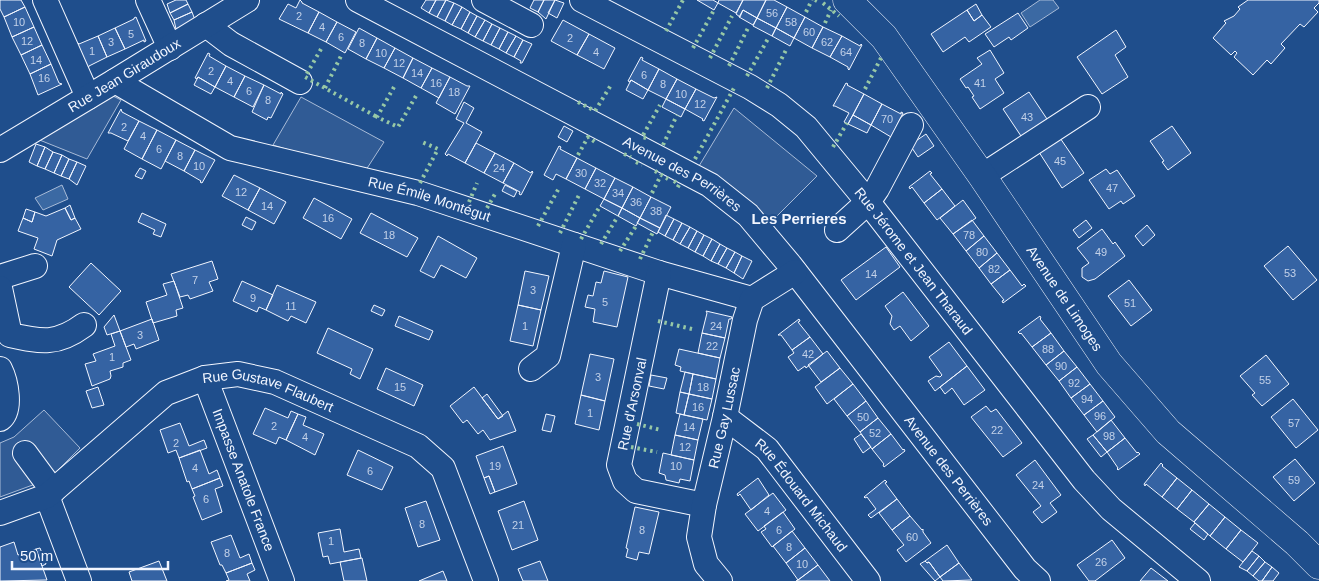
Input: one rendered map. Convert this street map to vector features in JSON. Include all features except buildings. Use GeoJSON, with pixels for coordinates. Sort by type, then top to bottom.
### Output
{"type":"FeatureCollection","features":[{"type":"Feature","properties":{"kind":"main road","name":"Avenue de Limoges"},"geometry":{"type":"LineString","coordinates":[[846,0],[884,37],[982,176],[1109,364],[1168,432],[1297,543],[1319,565]]}},
{"type":"Feature","properties":{"kind":"street"},"geometry":{"type":"LineString","coordinates":[[44,0],[88,97]]}},
{"type":"Feature","properties":{"kind":"street"},"geometry":{"type":"LineString","coordinates":[[148,0],[170,48]]}},
{"type":"Feature","properties":{"kind":"street","name":"Rue Jean Giraudoux"},"geometry":{"type":"LineString","coordinates":[[2,143],[88,97],[170,48],[213,14],[247,0]]}},
{"type":"Feature","properties":{"kind":"street","name":"Avenue des Perrières"},"geometry":{"type":"LineString","coordinates":[[358,0],[710,185],[748,215],[796,272],[1025,569],[1038,581]]}},
{"type":"Feature","properties":{"kind":"street"},"geometry":{"type":"LineString","coordinates":[[484,0],[531,26]]}},
{"type":"Feature","properties":{"kind":"street","name":"Rue Jérome et Jean Tharaud"},"geometry":{"type":"LineString","coordinates":[[582,0],[750,87],[778,105],[806,127],[868,202],[1084,480],[1111,509],[1198,581]]}},
{"type":"Feature","properties":{"kind":"street"},"geometry":{"type":"LineString","coordinates":[[213,14],[230,44],[300,82]]}},
{"type":"Feature","properties":{"kind":"street","name":"Rue Émile Montégut"},"geometry":{"type":"LineString","coordinates":[[116,81],[230,148],[418,193],[659,273],[752,299]]}},
{"type":"Feature","properties":{"kind":"street"},"geometry":{"type":"LineString","coordinates":[[982,176],[1088,107]]}},
{"type":"Feature","properties":{"kind":"street"},"geometry":{"type":"LineString","coordinates":[[837,230],[868,202],[877,189],[911,125]]}},
{"type":"Feature","properties":{"kind":"street"},"geometry":{"type":"LineString","coordinates":[[531,369],[548,356],[574,245]]}},
{"type":"Feature","properties":{"kind":"street"},"geometry":{"type":"LineString","coordinates":[[0,277],[35,266]]}},
{"type":"Feature","properties":{"kind":"street"},"geometry":{"type":"LineString","coordinates":[[752,299],[796,272]]}},
{"type":"Feature","properties":{"kind":"street","name":"Rue d'Arsonval"},"geometry":{"type":"LineString","coordinates":[[659,273],[619,465],[625,482],[636,491],[704,505]]}},
{"type":"Feature","properties":{"kind":"street","name":"Rue Gay Lussac"},"geometry":{"type":"LineString","coordinates":[[720,581],[706,564],[699,537],[704,505],[745,320],[752,299]]}},
{"type":"Feature","properties":{"kind":"street"},"geometry":{"type":"LineString","coordinates":[[1,301],[10,335],[57,340],[70,335],[84,325]]}},
{"type":"Feature","properties":{"kind":"street"},"geometry":{"type":"LineString","coordinates":[[0,369],[3,374],[8,405],[0,419]]}},
{"type":"Feature","properties":{"kind":"street","name":"Rue Gustave Flaubert"},"geometry":{"type":"LineString","coordinates":[[0,513],[50,494],[166,393],[204,378],[238,374],[275,382],[418,446],[443,468],[486,581]]}},
{"type":"Feature","properties":{"kind":"street","name":"Impasse Anatole France"},"geometry":{"type":"LineString","coordinates":[[204,378],[282,581]]}},
{"type":"Feature","properties":{"kind":"street","name":"Rue Édouard Michaud"},"geometry":{"type":"LineString","coordinates":[[725,417],[767,449],[868,581]]}},
{"type":"Feature","properties":{"kind":"street"},"geometry":{"type":"LineString","coordinates":[[25,453],[50,494],[79,581]]}},
{"type":"Feature","properties":{"kind":"shaded area"},"geometry":{"type":"Polygon","coordinates":[[[1040,0],[1053,0],[1059,8],[1030,27],[1021,13],[1040,0]]]}},
{"type":"Feature","properties":{"kind":"shaded area"},"geometry":{"type":"Polygon","coordinates":[[[109,94],[121,100],[87,159],[37,139],[109,94]]]}},
{"type":"Feature","properties":{"kind":"shaded area"},"geometry":{"type":"Polygon","coordinates":[[[301,97],[384,142],[364,173],[273,145],[301,97]]]}},
{"type":"Feature","properties":{"kind":"shaded area"},"geometry":{"type":"Polygon","coordinates":[[[734,108],[817,176],[772,221],[699,166],[734,108]]]}},
{"type":"Feature","properties":{"kind":"shaded area"},"geometry":{"type":"Polygon","coordinates":[[[62,185],[68,199],[43,210],[35,198],[62,185]]]}},
{"type":"Feature","properties":{"kind":"shaded area"},"geometry":{"type":"Polygon","coordinates":[[[44,410],[80,448],[49,479],[0,497],[0,443],[14,437],[44,410]]]}},
{"type":"Feature","properties":{"kind":"hedge"},"geometry":{"type":"LineString","coordinates":[[666,31],[683,0]]}},
{"type":"Feature","properties":{"kind":"hedge"},"geometry":{"type":"LineString","coordinates":[[806,12],[812,0]]}},
{"type":"Feature","properties":{"kind":"hedge"},"geometry":{"type":"LineString","coordinates":[[823,3],[839,16]]}},
{"type":"Feature","properties":{"kind":"hedge"},"geometry":{"type":"LineString","coordinates":[[693,48],[714,10]]}},
{"type":"Feature","properties":{"kind":"hedge"},"geometry":{"type":"LineString","coordinates":[[825,23],[831,10]]}},
{"type":"Feature","properties":{"kind":"hedge"},"geometry":{"type":"LineString","coordinates":[[710,58],[732,16]]}},
{"type":"Feature","properties":{"kind":"hedge"},"geometry":{"type":"LineString","coordinates":[[729,66],[749,26]]}},
{"type":"Feature","properties":{"kind":"hedge"},"geometry":{"type":"LineString","coordinates":[[747,76],[769,37]]}},
{"type":"Feature","properties":{"kind":"hedge"},"geometry":{"type":"LineString","coordinates":[[767,88],[787,48]]}},
{"type":"Feature","properties":{"kind":"hedge"},"geometry":{"type":"LineString","coordinates":[[321,49],[305,77],[377,117]]}},
{"type":"Feature","properties":{"kind":"hedge"},"geometry":{"type":"LineString","coordinates":[[325,88],[342,54]]}},
{"type":"Feature","properties":{"kind":"hedge"},"geometry":{"type":"LineString","coordinates":[[865,89],[881,58]]}},
{"type":"Feature","properties":{"kind":"hedge"},"geometry":{"type":"LineString","coordinates":[[578,102],[595,111],[611,85]]}},
{"type":"Feature","properties":{"kind":"hedge"},"geometry":{"type":"LineString","coordinates":[[394,87],[377,117],[398,127],[416,96]]}},
{"type":"Feature","properties":{"kind":"hedge"},"geometry":{"type":"LineString","coordinates":[[695,159],[734,88]]}},
{"type":"Feature","properties":{"kind":"hedge"},"geometry":{"type":"LineString","coordinates":[[646,138],[642,137],[660,105]]}},
{"type":"Feature","properties":{"kind":"hedge"},"geometry":{"type":"LineString","coordinates":[[663,145],[677,115]]}},
{"type":"Feature","properties":{"kind":"hedge"},"geometry":{"type":"LineString","coordinates":[[833,147],[847,123]]}},
{"type":"Feature","properties":{"kind":"hedge"},"geometry":{"type":"LineString","coordinates":[[578,155],[588,137],[595,142]]}},
{"type":"Feature","properties":{"kind":"hedge"},"geometry":{"type":"LineString","coordinates":[[420,183],[438,149],[422,142]]}},
{"type":"Feature","properties":{"kind":"hedge"},"geometry":{"type":"LineString","coordinates":[[624,154],[631,157]]}},
{"type":"Feature","properties":{"kind":"hedge"},"geometry":{"type":"LineString","coordinates":[[636,162],[642,165]]}},
{"type":"Feature","properties":{"kind":"hedge"},"geometry":{"type":"LineString","coordinates":[[655,171],[668,179]]}},
{"type":"Feature","properties":{"kind":"hedge"},"geometry":{"type":"LineString","coordinates":[[652,193],[661,175]]}},
{"type":"Feature","properties":{"kind":"hedge"},"geometry":{"type":"LineString","coordinates":[[674,181],[679,185],[676,190]]}},
{"type":"Feature","properties":{"kind":"hedge"},"geometry":{"type":"LineString","coordinates":[[469,202],[477,183]]}},
{"type":"Feature","properties":{"kind":"hedge"},"geometry":{"type":"LineString","coordinates":[[538,226],[559,188]]}},
{"type":"Feature","properties":{"kind":"hedge"},"geometry":{"type":"LineString","coordinates":[[487,208],[495,194]]}},
{"type":"Feature","properties":{"kind":"hedge"},"geometry":{"type":"LineString","coordinates":[[560,233],[579,195]]}},
{"type":"Feature","properties":{"kind":"hedge"},"geometry":{"type":"LineString","coordinates":[[581,239],[600,206]]}},
{"type":"Feature","properties":{"kind":"hedge"},"geometry":{"type":"LineString","coordinates":[[601,244],[618,216]]}},
{"type":"Feature","properties":{"kind":"hedge"},"geometry":{"type":"LineString","coordinates":[[620,251],[636,226]]}},
{"type":"Feature","properties":{"kind":"hedge"},"geometry":{"type":"LineString","coordinates":[[640,259],[653,232]]}},
{"type":"Feature","properties":{"kind":"hedge"},"geometry":{"type":"LineString","coordinates":[[658,321],[692,329]]}},
{"type":"Feature","properties":{"kind":"hedge"},"geometry":{"type":"LineString","coordinates":[[637,424],[661,430]]}},
{"type":"Feature","properties":{"kind":"hedge"},"geometry":{"type":"LineString","coordinates":[[631,447],[657,452]]}},
{"type":"Feature","properties":{"kind":"district","name":"Les Perrieres"},"geometry":{"type":"Point","coordinates":[799,219]}}]}
